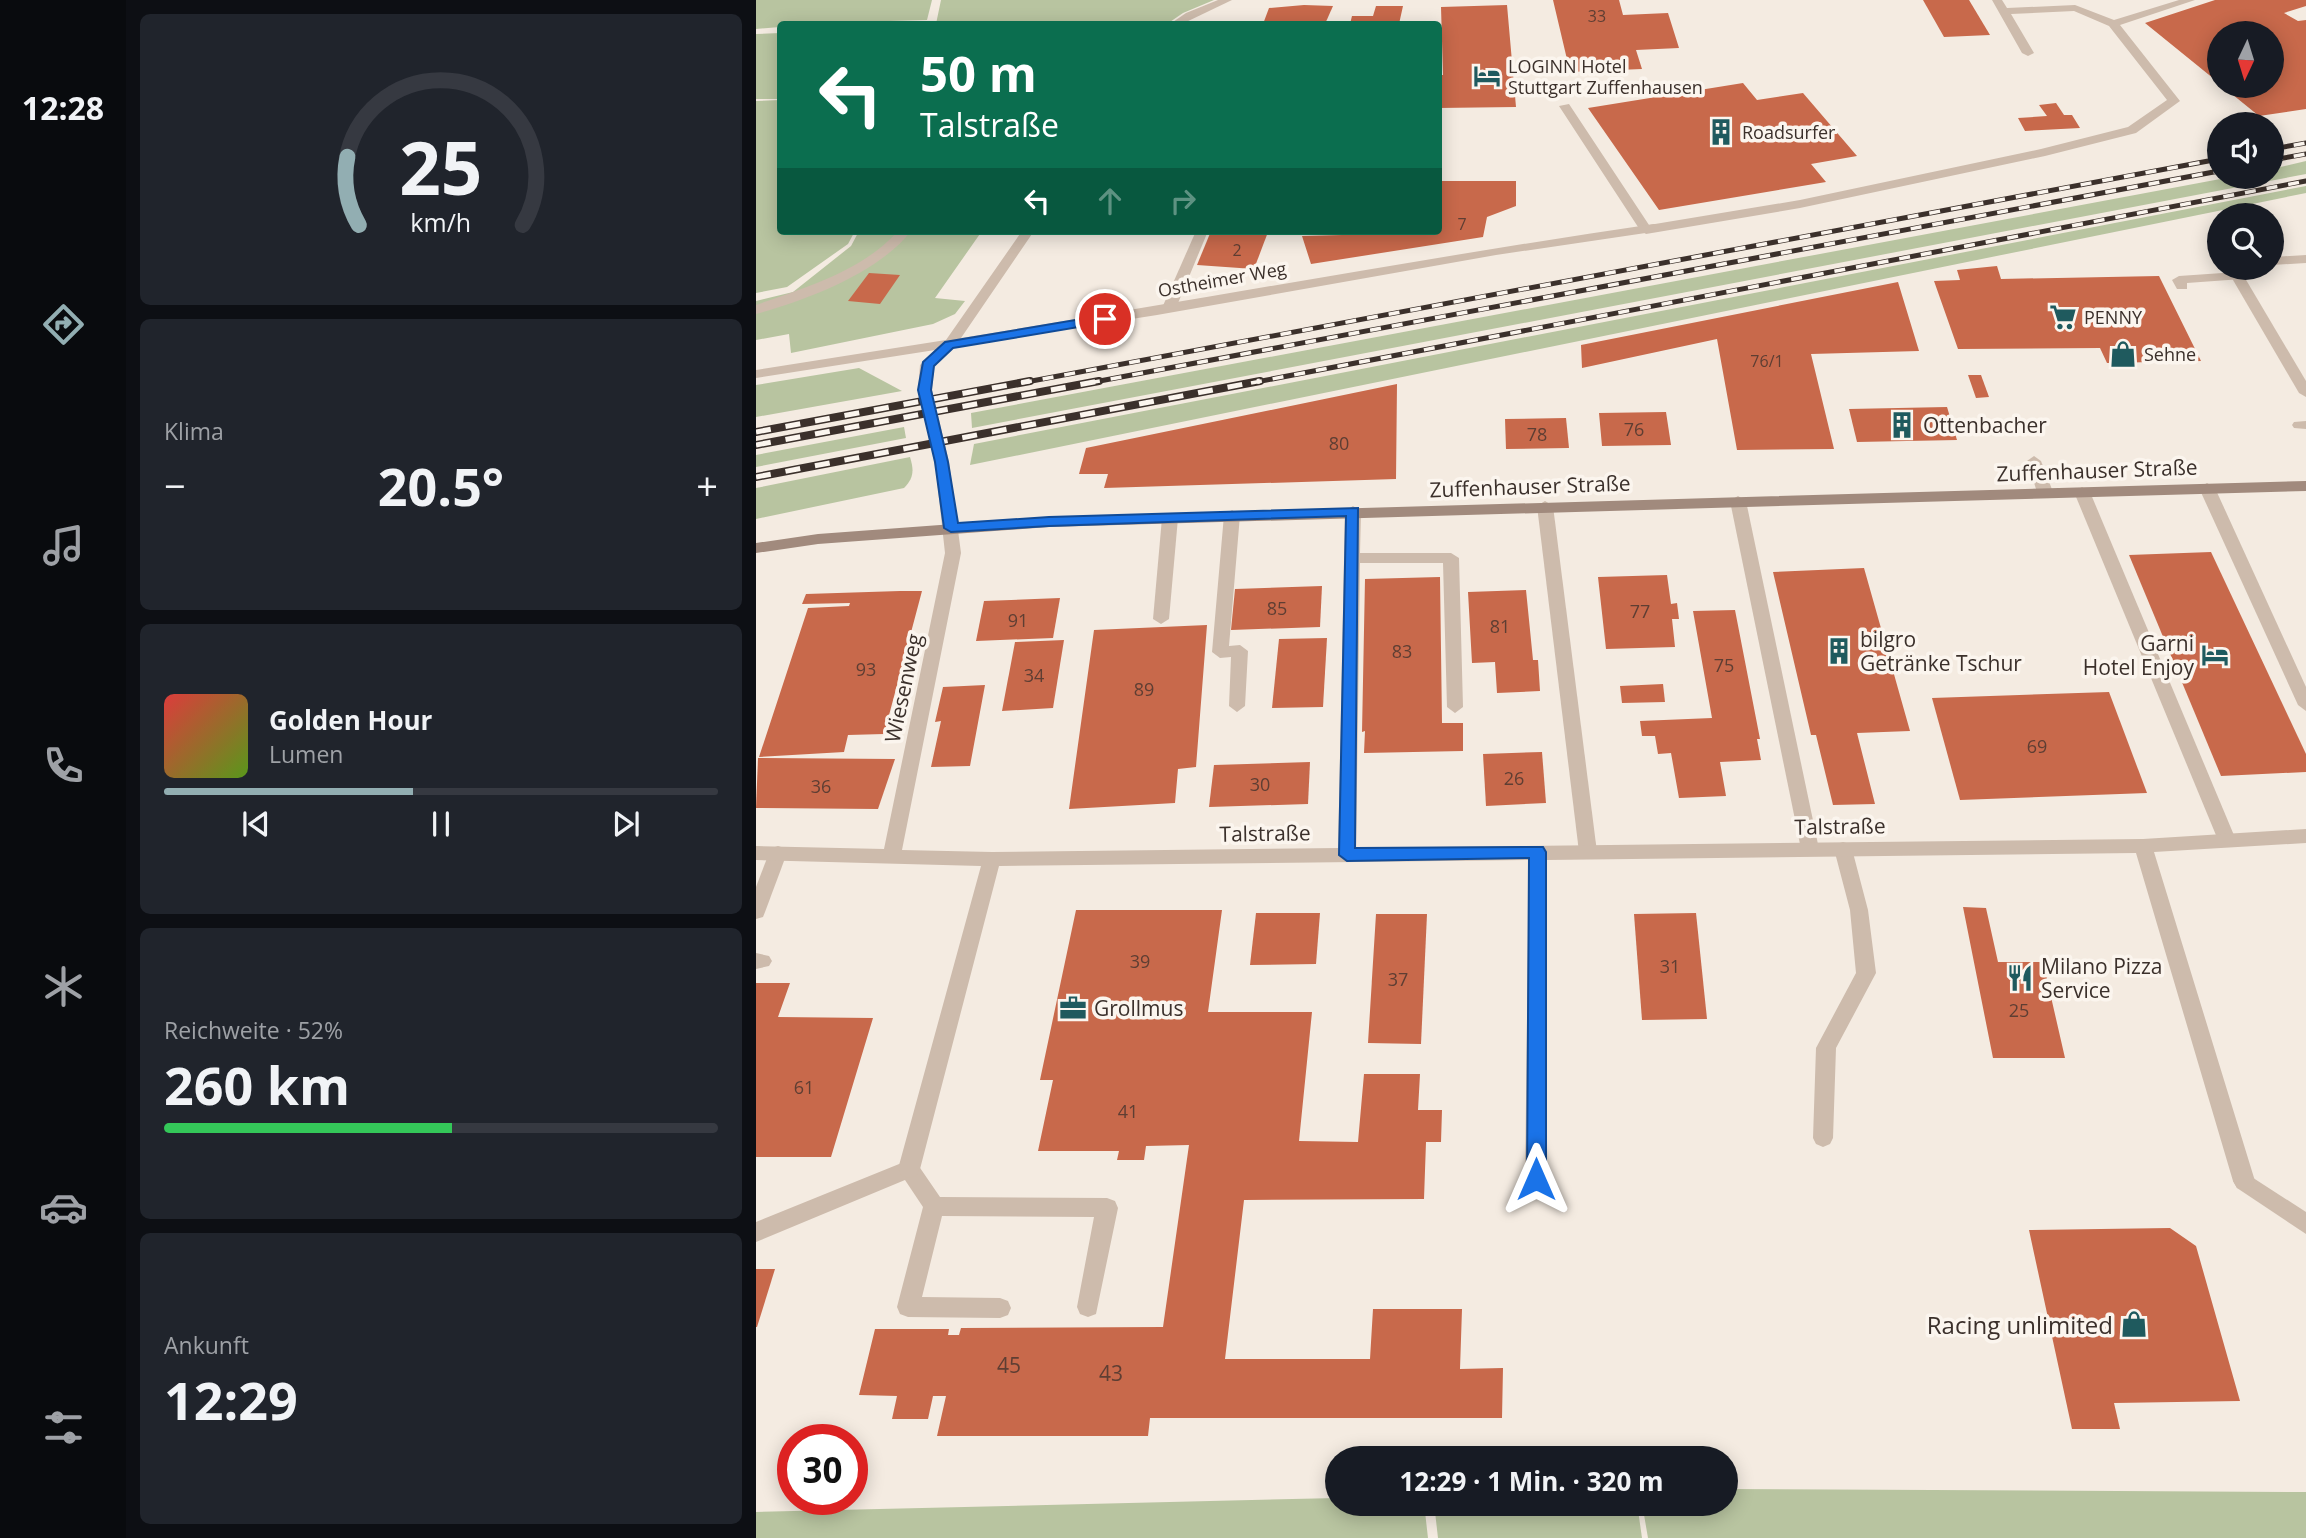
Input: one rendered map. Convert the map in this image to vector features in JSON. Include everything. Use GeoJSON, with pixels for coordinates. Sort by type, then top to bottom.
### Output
{"type":"FeatureCollection","features":[{"type":"Feature","properties":{"kind":"main road","name":"Zuffenhauser Straße"},"geometry":{"type":"LineString","coordinates":[[756,548],[818,539],[951,528],[1232,515],[2306,486]]}},
{"type":"Feature","properties":{"kind":"street"},"geometry":{"type":"LineString","coordinates":[[1180,21],[1227,0]]}},
{"type":"Feature","properties":{"kind":"street"},"geometry":{"type":"LineString","coordinates":[[1997,0],[2028,53]]}},
{"type":"Feature","properties":{"kind":"street"},"geometry":{"type":"LineString","coordinates":[[2004,11],[2075,8],[2113,24],[2190,0]]}},
{"type":"Feature","properties":{"kind":"street","name":"Ostheimer Weg"},"geometry":{"type":"LineString","coordinates":[[756,374],[949,345],[1496,251],[1800,204],[1936,176],[2132,130],[2174,101],[2113,24]]}},
{"type":"Feature","properties":{"kind":"street"},"geometry":{"type":"LineString","coordinates":[[1565,106],[1650,229]]}},
{"type":"Feature","properties":{"kind":"street"},"geometry":{"type":"LineString","coordinates":[[756,310],[830,281],[874,259],[901,235]]}},
{"type":"Feature","properties":{"kind":"street","name":"Wiesenweg"},"geometry":{"type":"LineString","coordinates":[[892,856],[950,571],[951,528],[942,462],[925,390],[927,365],[949,345],[1025,235]]}},
{"type":"Feature","properties":{"kind":"street"},"geometry":{"type":"LineString","coordinates":[[1170,308],[1200,235]]}},
{"type":"Feature","properties":{"kind":"street"},"geometry":{"type":"LineString","coordinates":[[2284,260],[2306,259]]}},
{"type":"Feature","properties":{"kind":"street"},"geometry":{"type":"LineString","coordinates":[[2182,286],[2179,280],[2207,276]]}},
{"type":"Feature","properties":{"kind":"street"},"geometry":{"type":"LineString","coordinates":[[2239,280],[2306,393]]}},
{"type":"Feature","properties":{"kind":"street"},"geometry":{"type":"LineString","coordinates":[[2034,461],[2045,492]]}},
{"type":"Feature","properties":{"kind":"street"},"geometry":{"type":"LineString","coordinates":[[2207,488],[2306,705]]}},
{"type":"Feature","properties":{"kind":"street"},"geometry":{"type":"LineString","coordinates":[[2082,492],[2227,840]]}},
{"type":"Feature","properties":{"kind":"street"},"geometry":{"type":"LineString","coordinates":[[1738,501],[1810,849]]}},
{"type":"Feature","properties":{"kind":"street"},"geometry":{"type":"LineString","coordinates":[[1545,506],[1588,852]]}},
{"type":"Feature","properties":{"kind":"street"},"geometry":{"type":"LineString","coordinates":[[1347,855],[1353,512]]}},
{"type":"Feature","properties":{"kind":"street"},"geometry":{"type":"LineString","coordinates":[[1232,515],[1220,652],[1240,651],[1237,706]]}},
{"type":"Feature","properties":{"kind":"street"},"geometry":{"type":"LineString","coordinates":[[1161,619],[1170,518]]}},
{"type":"Feature","properties":{"kind":"street"},"geometry":{"type":"LineString","coordinates":[[1352,558],[1451,558],[1455,707]]}},
{"type":"Feature","properties":{"kind":"street","name":"Talstraße"},"geometry":{"type":"LineString","coordinates":[[756,853],[992,859],[2143,846],[2306,836]]}},
{"type":"Feature","properties":{"kind":"street"},"geometry":{"type":"LineString","coordinates":[[2143,846],[2244,1181],[2306,1224]]}},
{"type":"Feature","properties":{"kind":"street"},"geometry":{"type":"LineString","coordinates":[[1823,1138],[1826,1048],[1866,973],[1858,910],[1843,849]]}},
{"type":"Feature","properties":{"kind":"street"},"geometry":{"type":"LineString","coordinates":[[1536,1179],[1538,852]]}},
{"type":"Feature","properties":{"kind":"street"},"geometry":{"type":"LineString","coordinates":[[756,912],[778,853]]}},
{"type":"Feature","properties":{"kind":"street"},"geometry":{"type":"LineString","coordinates":[[992,859],[909,1169],[934,1206],[908,1307],[1000,1308]]}},
{"type":"Feature","properties":{"kind":"street"},"geometry":{"type":"LineString","coordinates":[[756,1232],[909,1169]]}},
{"type":"Feature","properties":{"kind":"street"},"geometry":{"type":"LineString","coordinates":[[934,1206],[1107,1208],[1088,1307]]}},
{"type":"Feature","properties":{"kind":"green space"},"geometry":{"type":"Polygon","coordinates":[[[756,0],[932,0],[927,20],[777,21],[777,27],[756,29],[756,0]]]}},
{"type":"Feature","properties":{"kind":"green space"},"geometry":{"type":"Polygon","coordinates":[[[941,0],[1214,0],[1171,21],[937,21],[941,0]]]}},
{"type":"Feature","properties":{"kind":"green space"},"geometry":{"type":"Polygon","coordinates":[[[777,33],[777,99],[756,99],[756,34],[777,33]]]}},
{"type":"Feature","properties":{"kind":"green space"},"geometry":{"type":"Polygon","coordinates":[[[777,100],[777,235],[853,235],[848,244],[787,287],[756,293],[756,101],[777,100]]]}},
{"type":"Feature","properties":{"kind":"green space"},"geometry":{"type":"Polygon","coordinates":[[[2306,161],[2306,174],[2284,178],[2284,166],[2306,161]]]}},
{"type":"Feature","properties":{"kind":"green space"},"geometry":{"type":"Polygon","coordinates":[[[2207,181],[2207,189],[2227,189],[972,428],[971,413],[2207,181]]]}},
{"type":"Feature","properties":{"kind":"green space"},"geometry":{"type":"Polygon","coordinates":[[[2306,186],[2306,193],[2257,203],[2218,203],[2306,186]]]}},
{"type":"Feature","properties":{"kind":"green space"},"geometry":{"type":"Polygon","coordinates":[[[2207,205],[2207,213],[970,465],[974,444],[2207,205]]]}},
{"type":"Feature","properties":{"kind":"green space"},"geometry":{"type":"Polygon","coordinates":[[[857,235],[979,235],[935,298],[965,301],[955,314],[933,324],[791,353],[789,334],[756,340],[756,301],[793,292],[851,246],[857,235]]]}},
{"type":"Feature","properties":{"kind":"green space"},"geometry":{"type":"Polygon","coordinates":[[[859,368],[902,391],[756,417],[756,385],[859,368]]]}},
{"type":"Feature","properties":{"kind":"green space"},"geometry":{"type":"Polygon","coordinates":[[[904,427],[906,438],[756,467],[756,455],[904,427]]]}},
{"type":"Feature","properties":{"kind":"green space"},"geometry":{"type":"Polygon","coordinates":[[[910,457],[912,474],[904,488],[756,519],[756,488],[910,457]]]}},
{"type":"Feature","properties":{"kind":"green space"},"geometry":{"type":"Polygon","coordinates":[[[1738,1489],[2306,1492],[2306,1538],[1648,1538],[1644,1516],[1738,1516],[1738,1489]]]}},
{"type":"Feature","properties":{"kind":"green space"},"geometry":{"type":"Polygon","coordinates":[[[1325,1498],[1325,1516],[1425,1516],[1428,1538],[756,1538],[756,1512],[777,1511],[777,1515],[868,1515],[868,1509],[1325,1498]]]}},
{"type":"Feature","properties":{"kind":"green space"},"geometry":{"type":"Polygon","coordinates":[[[1435,1516],[1639,1516],[1642,1538],[1438,1538],[1435,1516]]]}},
{"type":"Feature","properties":{"kind":"building"},"geometry":{"type":"Polygon","coordinates":[[[1553,0],[1619,0],[1623,15],[1668,13],[1679,48],[1636,50],[1642,69],[1570,72],[1553,0]]]}},
{"type":"Feature","properties":{"kind":"building"},"geometry":{"type":"Polygon","coordinates":[[[1923,0],[1969,0],[1990,35],[1944,37],[1923,0]]]}},
{"type":"Feature","properties":{"kind":"building"},"geometry":{"type":"Polygon","coordinates":[[[2215,0],[2306,0],[2306,6],[2284,13],[2298,21],[2306,20],[2306,109],[2254,112],[2237,98],[2284,98],[2284,21],[2207,21],[2207,73],[2145,23],[2215,0]]]}},
{"type":"Feature","properties":{"kind":"building"},"geometry":{"type":"Polygon","coordinates":[[[1507,5],[1516,107],[1442,108],[1441,7],[1507,5]]]}},
{"type":"Feature","properties":{"kind":"building"},"geometry":{"type":"Polygon","coordinates":[[[1333,6],[1326,21],[1264,21],[1269,8],[1333,6]]]}},
{"type":"Feature","properties":{"kind":"building"},"geometry":{"type":"Polygon","coordinates":[[[1376,6],[1403,6],[1400,21],[1351,21],[1352,16],[1373,16],[1376,6]]]}},
{"type":"Feature","properties":{"kind":"building","name":"Roadsurfer"},"geometry":{"type":"Polygon","coordinates":[[[1743,83],[1757,100],[1803,93],[1857,156],[1811,164],[1826,182],[1659,210],[1588,108],[1743,83]]]}},
{"type":"Feature","properties":{"kind":"building"},"geometry":{"type":"Polygon","coordinates":[[[2056,103],[2064,115],[2072,115],[2080,128],[2025,131],[2018,118],[2047,116],[2039,105],[2056,103]]]}},
{"type":"Feature","properties":{"kind":"building"},"geometry":{"type":"Polygon","coordinates":[[[1442,181],[1516,181],[1516,206],[1487,217],[1483,237],[1311,264],[1302,236],[1442,235],[1442,181]]]}},
{"type":"Feature","properties":{"kind":"building"},"geometry":{"type":"Polygon","coordinates":[[[1209,235],[1267,235],[1254,269],[1197,265],[1209,235]]]}},
{"type":"Feature","properties":{"kind":"building","name":"PENNY"},"geometry":{"type":"Polygon","coordinates":[[[1997,266],[2001,279],[2159,276],[2201,361],[2107,363],[2100,348],[1958,349],[1934,281],[1960,280],[1957,270],[1997,266]]]}},
{"type":"Feature","properties":{"kind":"building"},"geometry":{"type":"Polygon","coordinates":[[[869,273],[900,275],[880,304],[848,301],[869,273]]]}},
{"type":"Feature","properties":{"kind":"building"},"geometry":{"type":"Polygon","coordinates":[[[1898,282],[1919,351],[1811,354],[1834,449],[1737,450],[1717,339],[1582,368],[1581,345],[1898,282]]]}},
{"type":"Feature","properties":{"kind":"building"},"geometry":{"type":"Polygon","coordinates":[[[1968,375],[1981,375],[1989,397],[1976,398],[1968,375]]]}},
{"type":"Feature","properties":{"kind":"building"},"geometry":{"type":"Polygon","coordinates":[[[1397,384],[1396,479],[1104,488],[1108,474],[1079,474],[1086,448],[1397,384]]]}},
{"type":"Feature","properties":{"kind":"building","name":"Ottenbacher"},"geometry":{"type":"Polygon","coordinates":[[[1947,407],[1957,440],[1857,442],[1849,409],[1947,407]]]}},
{"type":"Feature","properties":{"kind":"building"},"geometry":{"type":"Polygon","coordinates":[[[1666,412],[1671,445],[1602,446],[1599,413],[1666,412]]]}},
{"type":"Feature","properties":{"kind":"building"},"geometry":{"type":"Polygon","coordinates":[[[1566,418],[1569,448],[1506,449],[1505,419],[1566,418]]]}},
{"type":"Feature","properties":{"kind":"building","name":"Garni Hotel Enjoy"},"geometry":{"type":"Polygon","coordinates":[[[2211,552],[2306,754],[2306,772],[2221,776],[2129,555],[2211,552]]]}},
{"type":"Feature","properties":{"kind":"building","name":"bilgro Getränke Tschur"},"geometry":{"type":"Polygon","coordinates":[[[1864,568],[1910,731],[1857,733],[1875,804],[1833,805],[1816,735],[1811,735],[1773,572],[1864,568]]]}},
{"type":"Feature","properties":{"kind":"building"},"geometry":{"type":"Polygon","coordinates":[[[1667,575],[1671,604],[1677,603],[1679,619],[1672,619],[1675,647],[1606,649],[1598,577],[1667,575]]]}},
{"type":"Feature","properties":{"kind":"building"},"geometry":{"type":"Polygon","coordinates":[[[1440,577],[1442,723],[1463,723],[1463,751],[1364,753],[1365,731],[1362,732],[1365,579],[1440,577]]]}},
{"type":"Feature","properties":{"kind":"building"},"geometry":{"type":"Polygon","coordinates":[[[1322,586],[1320,627],[1231,630],[1235,589],[1322,586]]]}},
{"type":"Feature","properties":{"kind":"building"},"geometry":{"type":"Polygon","coordinates":[[[1526,590],[1533,660],[1538,660],[1540,691],[1497,693],[1495,662],[1472,663],[1468,592],[1526,590]]]}},
{"type":"Feature","properties":{"kind":"building"},"geometry":{"type":"Polygon","coordinates":[[[922,591],[884,734],[848,735],[844,752],[759,757],[808,608],[849,606],[850,603],[802,604],[806,594],[922,591]]]}},
{"type":"Feature","properties":{"kind":"building"},"geometry":{"type":"Polygon","coordinates":[[[1060,598],[1053,638],[976,641],[984,601],[1060,598]]]}},
{"type":"Feature","properties":{"kind":"building"},"geometry":{"type":"Polygon","coordinates":[[[1735,610],[1760,739],[1757,739],[1761,760],[1720,762],[1726,796],[1679,798],[1671,753],[1658,754],[1655,736],[1642,736],[1640,721],[1712,718],[1693,611],[1735,610]]]}},
{"type":"Feature","properties":{"kind":"building"},"geometry":{"type":"Polygon","coordinates":[[[1207,625],[1196,767],[1178,769],[1175,803],[1069,809],[1094,630],[1207,625]]]}},
{"type":"Feature","properties":{"kind":"building"},"geometry":{"type":"Polygon","coordinates":[[[1327,638],[1323,707],[1272,708],[1279,639],[1327,638]]]}},
{"type":"Feature","properties":{"kind":"building"},"geometry":{"type":"Polygon","coordinates":[[[1064,640],[1053,708],[1002,711],[1015,642],[1064,640]]]}},
{"type":"Feature","properties":{"kind":"building"},"geometry":{"type":"Polygon","coordinates":[[[1663,684],[1665,702],[1622,703],[1620,686],[1663,684]]]}},
{"type":"Feature","properties":{"kind":"building"},"geometry":{"type":"Polygon","coordinates":[[[985,685],[970,766],[931,767],[941,721],[935,722],[943,687],[985,685]]]}},
{"type":"Feature","properties":{"kind":"building"},"geometry":{"type":"Polygon","coordinates":[[[2109,692],[2147,793],[1960,800],[1932,698],[2109,692]]]}},
{"type":"Feature","properties":{"kind":"building"},"geometry":{"type":"Polygon","coordinates":[[[1542,752],[1546,803],[1486,806],[1483,754],[1542,752]]]}},
{"type":"Feature","properties":{"kind":"building"},"geometry":{"type":"Polygon","coordinates":[[[758,758],[895,759],[878,809],[756,808],[758,758]]]}},
{"type":"Feature","properties":{"kind":"building"},"geometry":{"type":"Polygon","coordinates":[[[1310,762],[1308,804],[1209,807],[1214,765],[1310,762]]]}},
{"type":"Feature","properties":{"kind":"building"},"geometry":{"type":"Polygon","coordinates":[[[1963,907],[1986,908],[1998,962],[2043,962],[2065,1058],[1993,1058],[1963,907]]]}},
{"type":"Feature","properties":{"kind":"building"},"geometry":{"type":"Polygon","coordinates":[[[1076,910],[1222,910],[1208,1012],[1312,1012],[1299,1141],[1358,1142],[1364,1074],[1420,1074],[1418,1110],[1442,1110],[1441,1142],[1426,1142],[1424,1199],[1244,1200],[1225,1359],[1370,1359],[1373,1309],[1462,1309],[1460,1369],[1503,1368],[1502,1418],[1150,1418],[1148,1436],[937,1436],[946,1396],[933,1396],[928,1419],[892,1419],[897,1396],[859,1395],[875,1329],[949,1329],[948,1335],[959,1335],[961,1328],[1163,1327],[1189,1145],[1146,1146],[1144,1160],[1117,1160],[1119,1151],[1038,1151],[1053,1080],[1040,1080],[1076,910]]]}},
{"type":"Feature","properties":{"kind":"building"},"geometry":{"type":"Polygon","coordinates":[[[1256,913],[1320,913],[1316,964],[1250,965],[1256,913]]]}},
{"type":"Feature","properties":{"kind":"building"},"geometry":{"type":"Polygon","coordinates":[[[1696,913],[1707,1019],[1642,1020],[1634,914],[1696,913]]]}},
{"type":"Feature","properties":{"kind":"building"},"geometry":{"type":"Polygon","coordinates":[[[1376,914],[1427,914],[1421,1044],[1368,1043],[1376,914]]]}},
{"type":"Feature","properties":{"kind":"building"},"geometry":{"type":"Polygon","coordinates":[[[756,983],[790,983],[778,1017],[873,1018],[831,1157],[756,1157],[756,983]]]}},
{"type":"Feature","properties":{"kind":"building","name":"Racing unlimited"},"geometry":{"type":"Polygon","coordinates":[[[2170,1228],[2196,1246],[2240,1401],[2114,1403],[2120,1429],[2072,1429],[2029,1230],[2170,1228]]]}},
{"type":"Feature","properties":{"kind":"building"},"geometry":{"type":"Polygon","coordinates":[[[756,1269],[775,1269],[757,1327],[756,1327],[756,1269]]]}},
{"type":"Feature","properties":{"kind":"railway"},"geometry":{"type":"LineString","coordinates":[[2284,147],[2306,143]]}},
{"type":"Feature","properties":{"kind":"railway"},"geometry":{"type":"LineString","coordinates":[[2284,158],[2306,154]]}},
{"type":"Feature","properties":{"kind":"railway"},"geometry":{"type":"LineString","coordinates":[[1021,383],[2207,161]]}},
{"type":"Feature","properties":{"kind":"railway"},"geometry":{"type":"LineString","coordinates":[[1089,383],[2207,173]]}},
{"type":"Feature","properties":{"kind":"railway"},"geometry":{"type":"LineString","coordinates":[[1251,383],[2306,181]]}},
{"type":"Feature","properties":{"kind":"railway"},"geometry":{"type":"LineString","coordinates":[[756,432],[1030,381]]}},
{"type":"Feature","properties":{"kind":"railway"},"geometry":{"type":"LineString","coordinates":[[756,445],[1099,381]]}},
{"type":"Feature","properties":{"kind":"railway"},"geometry":{"type":"LineString","coordinates":[[756,477],[1260,381]]}},
{"type":"Feature","properties":{"kind":"place","name":"LOGINN Hotel Stuttgart Zuffenhausen"},"geometry":{"type":"Point","coordinates":[1487,76]}},
{"type":"Feature","properties":{"kind":"place","name":"Roadsurfer"},"geometry":{"type":"Point","coordinates":[1721,132]}},
{"type":"Feature","properties":{"kind":"place","name":"PENNY"},"geometry":{"type":"Point","coordinates":[2063,317]}},
{"type":"Feature","properties":{"kind":"place","name":"Sehne"},"geometry":{"type":"Point","coordinates":[2123,354]}},
{"type":"Feature","properties":{"kind":"place","name":"Ottenbacher"},"geometry":{"type":"Point","coordinates":[1902,425]}},
{"type":"Feature","properties":{"kind":"place","name":"bilgro Getränke Tschur"},"geometry":{"type":"Point","coordinates":[1839,651]}},
{"type":"Feature","properties":{"kind":"place","name":"Garni Hotel Enjoy"},"geometry":{"type":"Point","coordinates":[2215,655]}},
{"type":"Feature","properties":{"kind":"place","name":"Milano Pizza Service"},"geometry":{"type":"Point","coordinates":[2020,978]}},
{"type":"Feature","properties":{"kind":"place","name":"Grollmus"},"geometry":{"type":"Point","coordinates":[1073,1008]}},
{"type":"Feature","properties":{"kind":"place","name":"Racing unlimited"},"geometry":{"type":"Point","coordinates":[2134,1324]}},
{"type":"Feature","properties":{"kind":"route"},"geometry":{"type":"LineString","coordinates":[[1105,319],[949,345],[927,365],[925,390],[942,462],[951,528],[1353,512],[1347,855],[1538,852],[1536,1179]]}}]}
